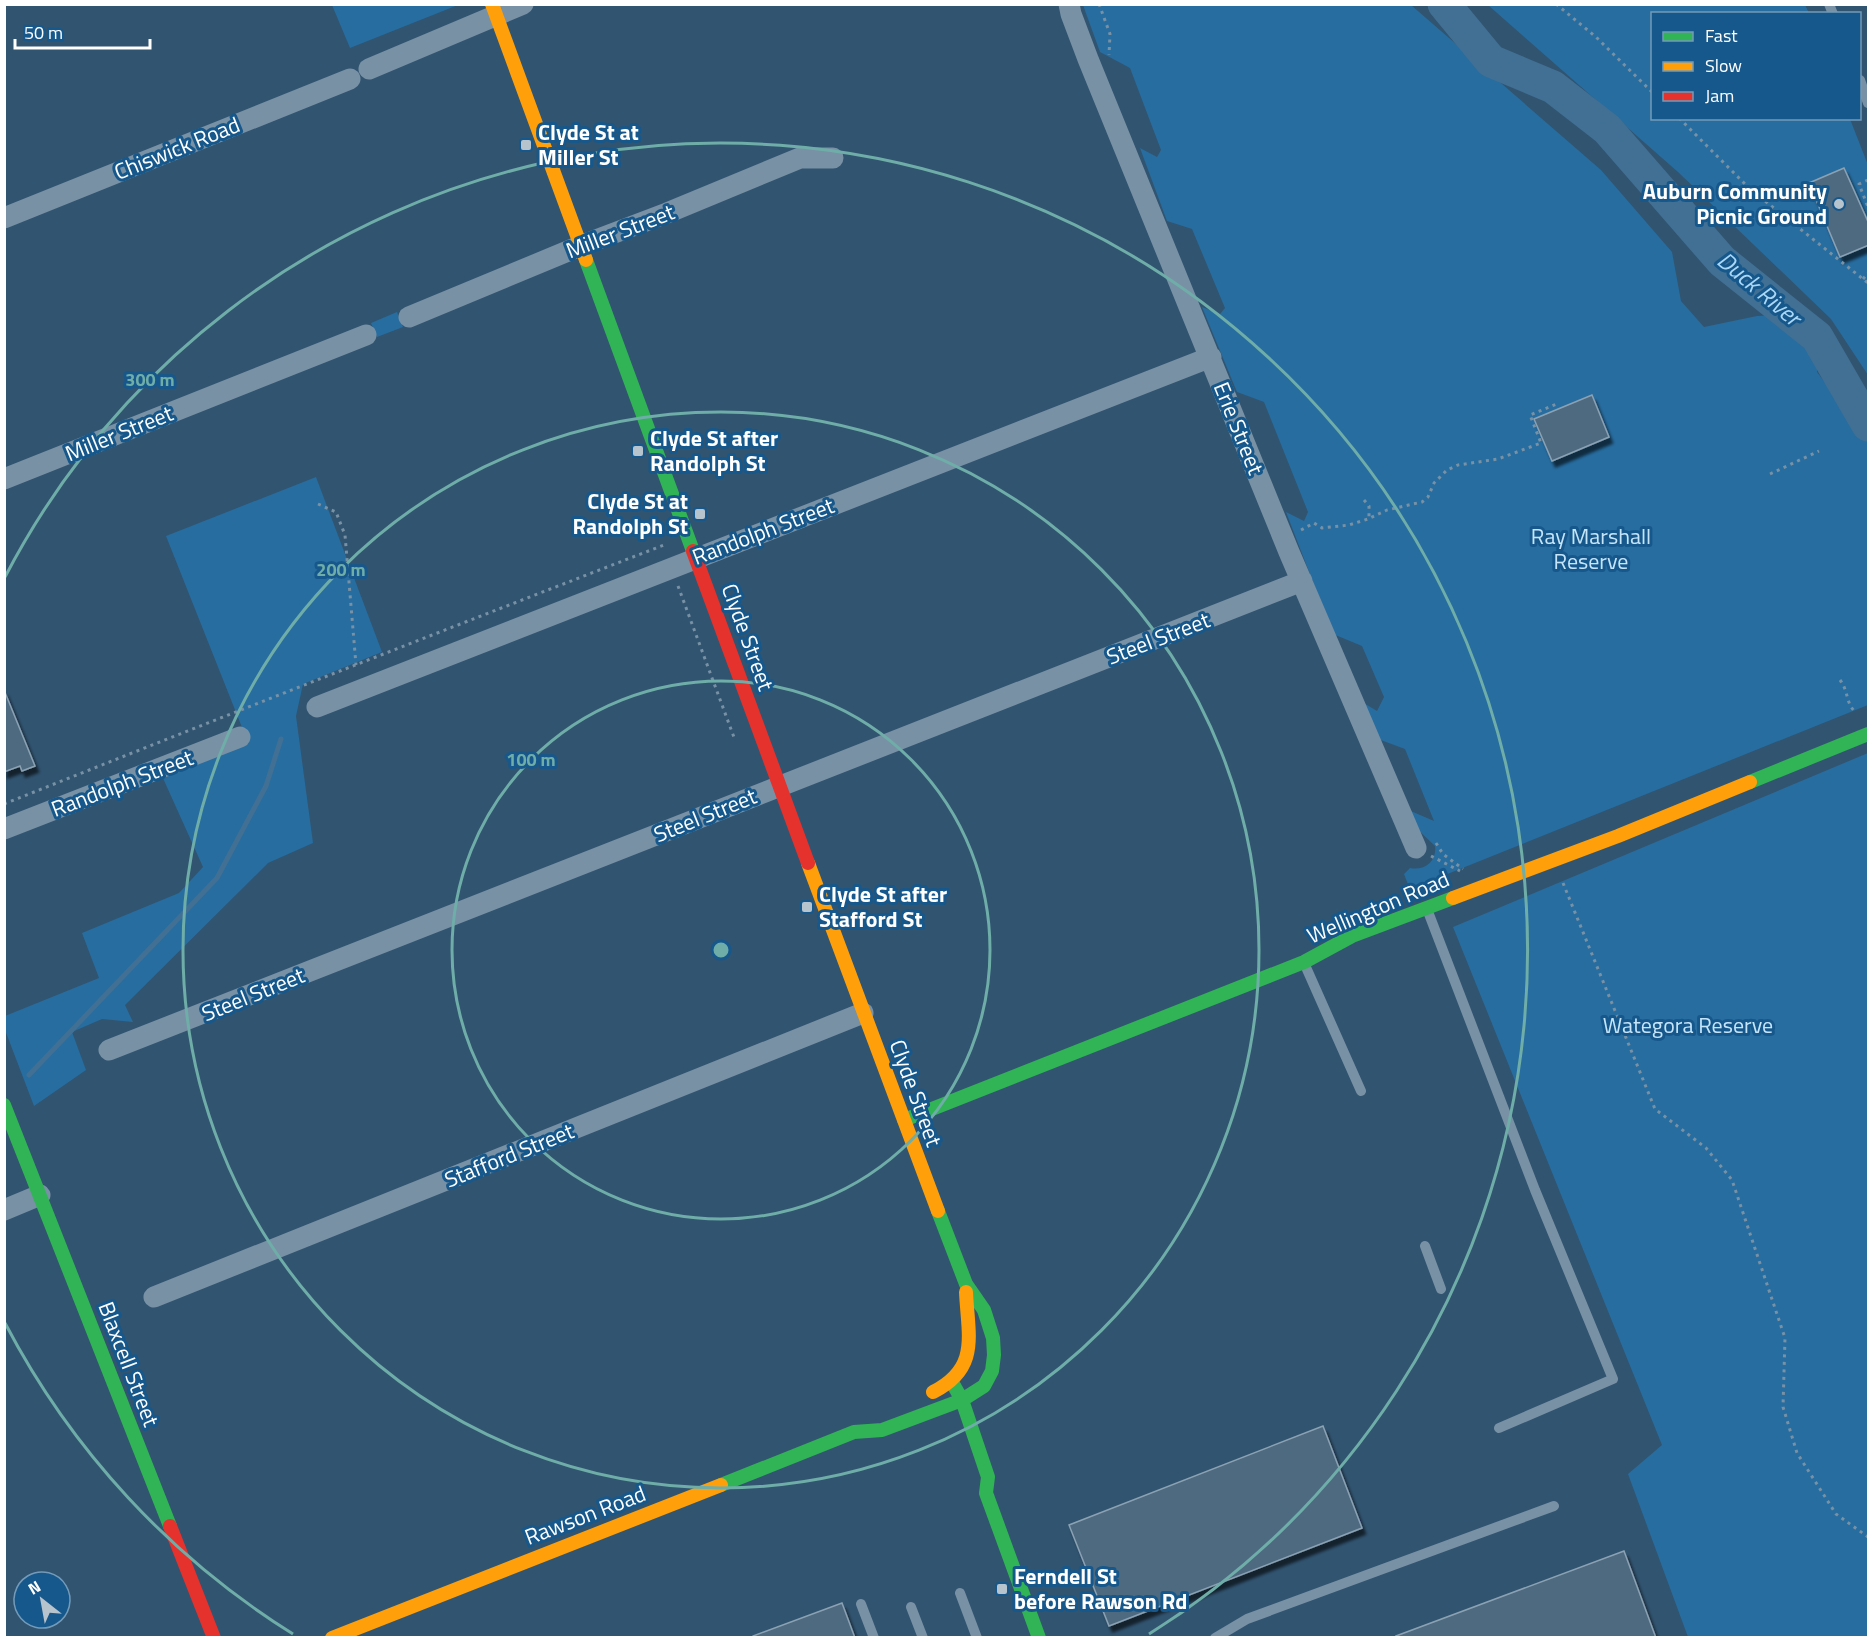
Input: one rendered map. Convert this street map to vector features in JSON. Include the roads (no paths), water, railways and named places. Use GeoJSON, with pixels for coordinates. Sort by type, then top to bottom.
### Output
{"type":"FeatureCollection","features":[{"type":"Feature","properties":{"kind":"main road","name":"Clyde Street"},"geometry":{"type":"LineString","coordinates":[[494,10],[863,1013],[966,1284],[984,1310],[993,1338],[992,1371],[984,1386],[962,1400]]}},
{"type":"Feature","properties":{"kind":"main road","name":"Wellington Road"},"geometry":{"type":"LineString","coordinates":[[904,1120],[1304,962],[1352,936],[1618,836],[1869,734]]}},
{"type":"Feature","properties":{"kind":"main road","name":"Blaxcell Street"},"geometry":{"type":"LineString","coordinates":[[4,1106],[214,1638]]}},
{"type":"Feature","properties":{"kind":"main road","name":"Clyde Street"},"geometry":{"type":"LineString","coordinates":[[952,1382],[961,1372],[968,1354],[966,1284]]}},
{"type":"Feature","properties":{"kind":"main road"},"geometry":{"type":"LineString","coordinates":[[921,1397],[938,1391],[952,1382],[962,1400],[988,1476],[986,1493],[1039,1638]]}},
{"type":"Feature","properties":{"kind":"main road"},"geometry":{"type":"LineString","coordinates":[[938,1391],[946,1412]]}},
{"type":"Feature","properties":{"kind":"main road","name":"Rawson Road"},"geometry":{"type":"LineString","coordinates":[[332,1638],[854,1432],[882,1430],[946,1412],[962,1400]]}},
{"type":"Feature","properties":{"kind":"main road","name":"Rawson Road"},"geometry":{"type":"LineString","coordinates":[[854,1432],[874,1415]]}},
{"type":"Feature","properties":{"kind":"main road"},"geometry":{"type":"LineString","coordinates":[[972,1482],[986,1493]]}},
{"type":"Feature","properties":{"kind":"street","name":"Chiswick Road"},"geometry":{"type":"LineString","coordinates":[[4,218],[359,74],[494,10],[523,4]]}},
{"type":"Feature","properties":{"kind":"street","name":"Erie Street"},"geometry":{"type":"LineString","coordinates":[[1070,4],[1071,14],[1088,59],[1302,581],[1424,843]]}},
{"type":"Feature","properties":{"kind":"street","name":"Miller Street"},"geometry":{"type":"LineString","coordinates":[[409,317],[800,158],[833,158]]}},
{"type":"Feature","properties":{"kind":"street","name":"Miller Street"},"geometry":{"type":"LineString","coordinates":[[4,478],[366,335]]}},
{"type":"Feature","properties":{"kind":"street","name":"Randolph Street"},"geometry":{"type":"LineString","coordinates":[[317,707],[1210,357]]}},
{"type":"Feature","properties":{"kind":"street","name":"Steel Street"},"geometry":{"type":"LineString","coordinates":[[109,1050],[1302,581]]}},
{"type":"Feature","properties":{"kind":"street","name":"Randolph Street"},"geometry":{"type":"LineString","coordinates":[[4,829],[240,737]]}},
{"type":"Feature","properties":{"kind":"street","name":"Stafford Street"},"geometry":{"type":"LineString","coordinates":[[154,1297],[863,1013]]}},
{"type":"Feature","properties":{"kind":"street"},"geometry":{"type":"LineString","coordinates":[[4,1210],[40,1196]]}},
{"type":"Feature","properties":{"kind":"lane"},"geometry":{"type":"LineString","coordinates":[[1861,83],[1869,103]]}},
{"type":"Feature","properties":{"kind":"lane"},"geometry":{"type":"LineString","coordinates":[[1426,908],[1535,1190],[1613,1379],[1498,1428]]}},
{"type":"Feature","properties":{"kind":"lane"},"geometry":{"type":"LineString","coordinates":[[1304,962],[1361,1091]]}},
{"type":"Feature","properties":{"kind":"lane"},"geometry":{"type":"LineString","coordinates":[[1425,1245],[1441,1289]]}},
{"type":"Feature","properties":{"kind":"lane"},"geometry":{"type":"LineString","coordinates":[[1215,1638],[1247,1620],[1554,1506]]}},
{"type":"Feature","properties":{"kind":"lane"},"geometry":{"type":"LineString","coordinates":[[960,1593],[977,1638]]}},
{"type":"Feature","properties":{"kind":"lane"},"geometry":{"type":"LineString","coordinates":[[861,1604],[874,1638]]}},
{"type":"Feature","properties":{"kind":"lane"},"geometry":{"type":"LineString","coordinates":[[911,1607],[923,1638]]}},
{"type":"Feature","properties":{"kind":"waterway","name":"Duck River"},"geometry":{"type":"LineString","coordinates":[[1444,4],[1491,61],[1553,87],[1607,129],[1722,261],[1817,337],[1868,425]]}},
{"type":"Feature","properties":{"kind":"waterway"},"geometry":{"type":"LineString","coordinates":[[29,1075],[217,878],[266,786],[281,739]]}},
{"type":"Feature","properties":{"kind":"place","name":"Clyde St at Miller St"},"geometry":{"type":"Point","coordinates":[526,145]}},
{"type":"Feature","properties":{"kind":"place","name":"Auburn Community Picnic Ground"},"geometry":{"type":"Point","coordinates":[1839,204]}},
{"type":"Feature","properties":{"kind":"place","name":"Clyde St after Randolph St"},"geometry":{"type":"Point","coordinates":[638,451]}},
{"type":"Feature","properties":{"kind":"place","name":"Clyde St at Randolph St"},"geometry":{"type":"Point","coordinates":[700,514]}},
{"type":"Feature","properties":{"kind":"place","name":"Clyde St after Stafford St"},"geometry":{"type":"Point","coordinates":[807,907]}},
{"type":"Feature","properties":{"kind":"place","name":"Ferndell St before Rawson Rd"},"geometry":{"type":"Point","coordinates":[1002,1589]}},
{"type":"Feature","properties":{"kind":"park label","name":"Ray Marshall Reserve"},"geometry":{"type":"Point","coordinates":[1591,548]}},
{"type":"Feature","properties":{"kind":"park label","name":"Wategora Reserve"},"geometry":{"type":"Point","coordinates":[1688,1025]}}]}
